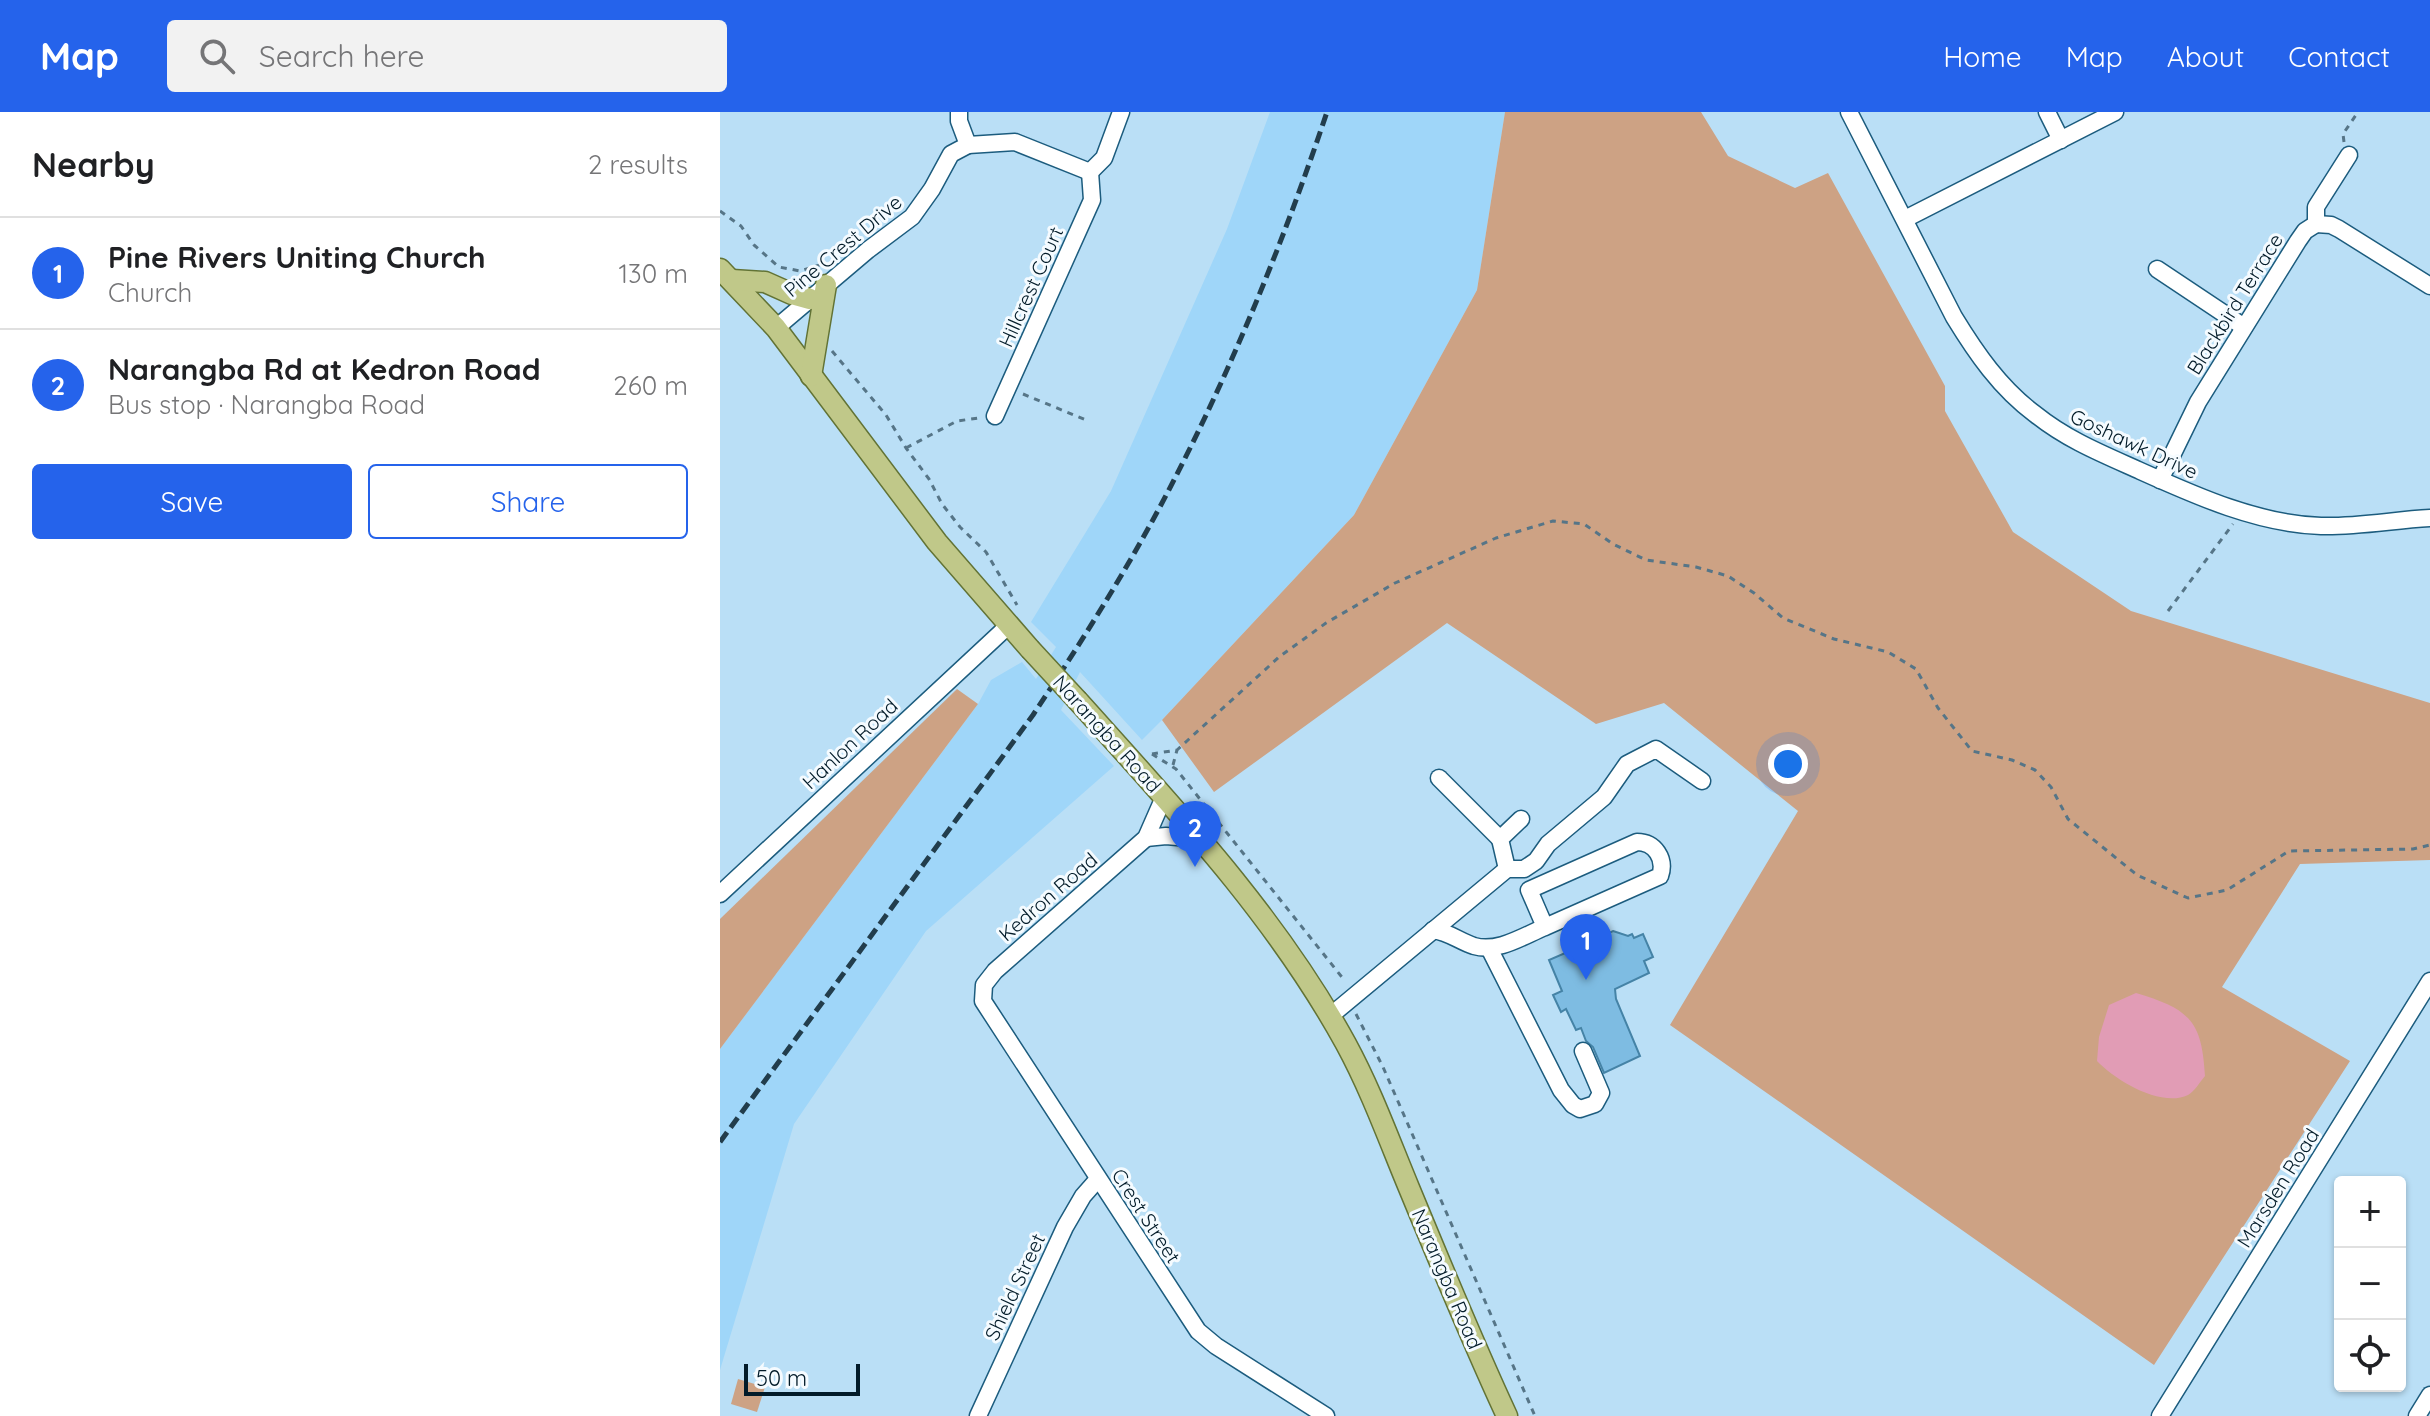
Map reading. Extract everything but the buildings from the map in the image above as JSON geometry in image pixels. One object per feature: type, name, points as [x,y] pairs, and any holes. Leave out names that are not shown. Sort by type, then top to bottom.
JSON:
[{"type":"main road","points":[[726,274],[765,282],[792,294],[825,286],[811,376]]},
{"type":"main road","name":"Narangba Road","points":[[726,274],[776,328],[929,533],[1014,617],[1030,649],[1164,797],[1284,943],[1372,1097],[1456,1302],[1507,1416]]},
{"type":"street","points":[[959,112],[968,145],[1015,142],[1090,172],[1104,158],[1121,112]]},
{"type":"street","name":"Goshawk Drive","points":[[1849,112],[1960,326],[1992,374],[2059,432],[2160,480],[2276,521],[2319,526],[2430,518]]},
{"type":"street","points":[[2047,112],[2061,140]]},
{"type":"street","points":[[1905,219],[2115,112]]},
{"type":"street","name":"Pine Crest Drive","points":[[776,328],[912,217],[951,154],[968,145]]},
{"type":"street","name":"Blackbird Terrace","points":[[2160,480],[2198,402],[2298,241],[2305,231],[2316,224],[2316,207],[2346,150]]},
{"type":"street","name":"Hillcrest Court","points":[[995,416],[1092,200],[1090,172]]},
{"type":"street","points":[[2316,224],[2339,229],[2430,286]]},
{"type":"street","points":[[2157,269],[2244,327]]},
{"type":"street","name":"Hanlon Road","points":[[720,894],[1014,617]]},
{"type":"street","points":[[1329,1017],[1507,869],[1524,869],[1536,861],[1548,844],[1604,797],[1627,764],[1656,749],[1702,781]]},
{"type":"street","points":[[1439,778],[1500,839],[1507,869]]},
{"type":"street","name":"Kedron Road","points":[[982,990],[995,971],[1146,838],[1164,797]]},
{"type":"street","points":[[1500,839],[1521,819]]},
{"type":"street","points":[[1146,838],[1200,839]]},
{"type":"street","points":[[1433,930],[1449,932],[1461,941],[1490,950],[1545,927],[1660,876],[1663,869],[1655,849],[1648,843],[1637,842],[1529,890],[1545,927]]},
{"type":"street","points":[[1490,950],[1555,1079],[1568,1100],[1580,1109],[1595,1104],[1601,1093],[1583,1051]]},
{"type":"street","name":"Marsden Road","points":[[2160,1416],[2430,981]]},
{"type":"street","name":"Crest Street","points":[[982,990],[987,1009],[1191,1322],[1206,1339],[1326,1416]]},
{"type":"street","name":"Shield Street","points":[[978,1416],[1065,1227],[1083,1196],[1098,1179]]},
{"type":"street","points":[[2417,1416],[2430,1395]]},
{"type":"path","points":[[2346,150],[2343,134],[2358,112]]},
{"type":"path","points":[[720,211],[741,226],[754,245],[776,266],[800,271],[830,261],[825,286]]},
{"type":"path","points":[[830,348],[886,415],[960,527],[986,552],[1014,617]]},
{"type":"path","points":[[1008,387],[1086,420]]},
{"type":"path","points":[[906,448],[957,421],[995,416]]},
{"type":"path","points":[[2168,611],[2241,511]]},
{"type":"path","points":[[1173,765],[1177,750],[1279,657],[1326,623],[1409,577],[1496,538],[1553,521],[1584,524],[1613,544],[1646,560],[1696,567],[1728,576],[1783,618],[1834,639],[1888,652],[1916,669],[1938,708],[1972,751],[2012,760],[2035,770],[2051,787],[2068,819],[2137,875],[2188,898],[2227,890],[2289,851],[2413,849],[2430,845]]},
{"type":"path","points":[[1177,750],[1152,754],[1173,765],[1347,983]]},
{"type":"path","points":[[1329,979],[1338,973]]},
{"type":"path","points":[[1357,1009],[1357,1018],[1383,1067],[1535,1416]]},
{"type":"shaded area","points":[[1270,112],[1505,112],[1477,290],[1354,515],[1142,740],[1080,672],[1061,710],[1114,766],[926,931],[794,1124],[720,1370],[720,1049],[978,704],[991,680],[1022,662],[1036,679],[1056,647],[1031,622],[1111,491],[1227,229]]},
{"type":"shaded area","points":[[1505,112],[1701,112],[1728,156],[1795,188],[1828,173],[1945,386],[1945,411],[2013,532],[2131,611],[2430,703],[2430,860],[2300,864],[2222,987],[2350,1061],[2154,1365],[1670,1025],[1798,811],[1664,703],[1596,724],[1447,623],[1214,792],[1162,720],[1354,515],[1477,290]]},
{"type":"shaded area","points":[[957,689],[978,704],[720,1049],[720,919]]},
{"type":"shaded area","points":[[2136,993],[2169,1005],[2196,1029],[2205,1076],[2188,1095],[2165,1098],[2152,1095],[2127,1084],[2097,1061],[2099,1037],[2109,1005]]},
{"type":"shaded area","points":[[738,1379],[765,1387],[757,1412],[731,1404]]},
{"type":"railway","points":[[720,1142],[1033,715],[1126,568],[1176,476],[1239,342],[1277,251],[1327,112]]},
{"type":"place","name":"Narangba Rd at Kedron Road","points":[[1195,867]]},
{"type":"place","name":"Pine Rivers Uniting Church","points":[[1586,980]]}]
